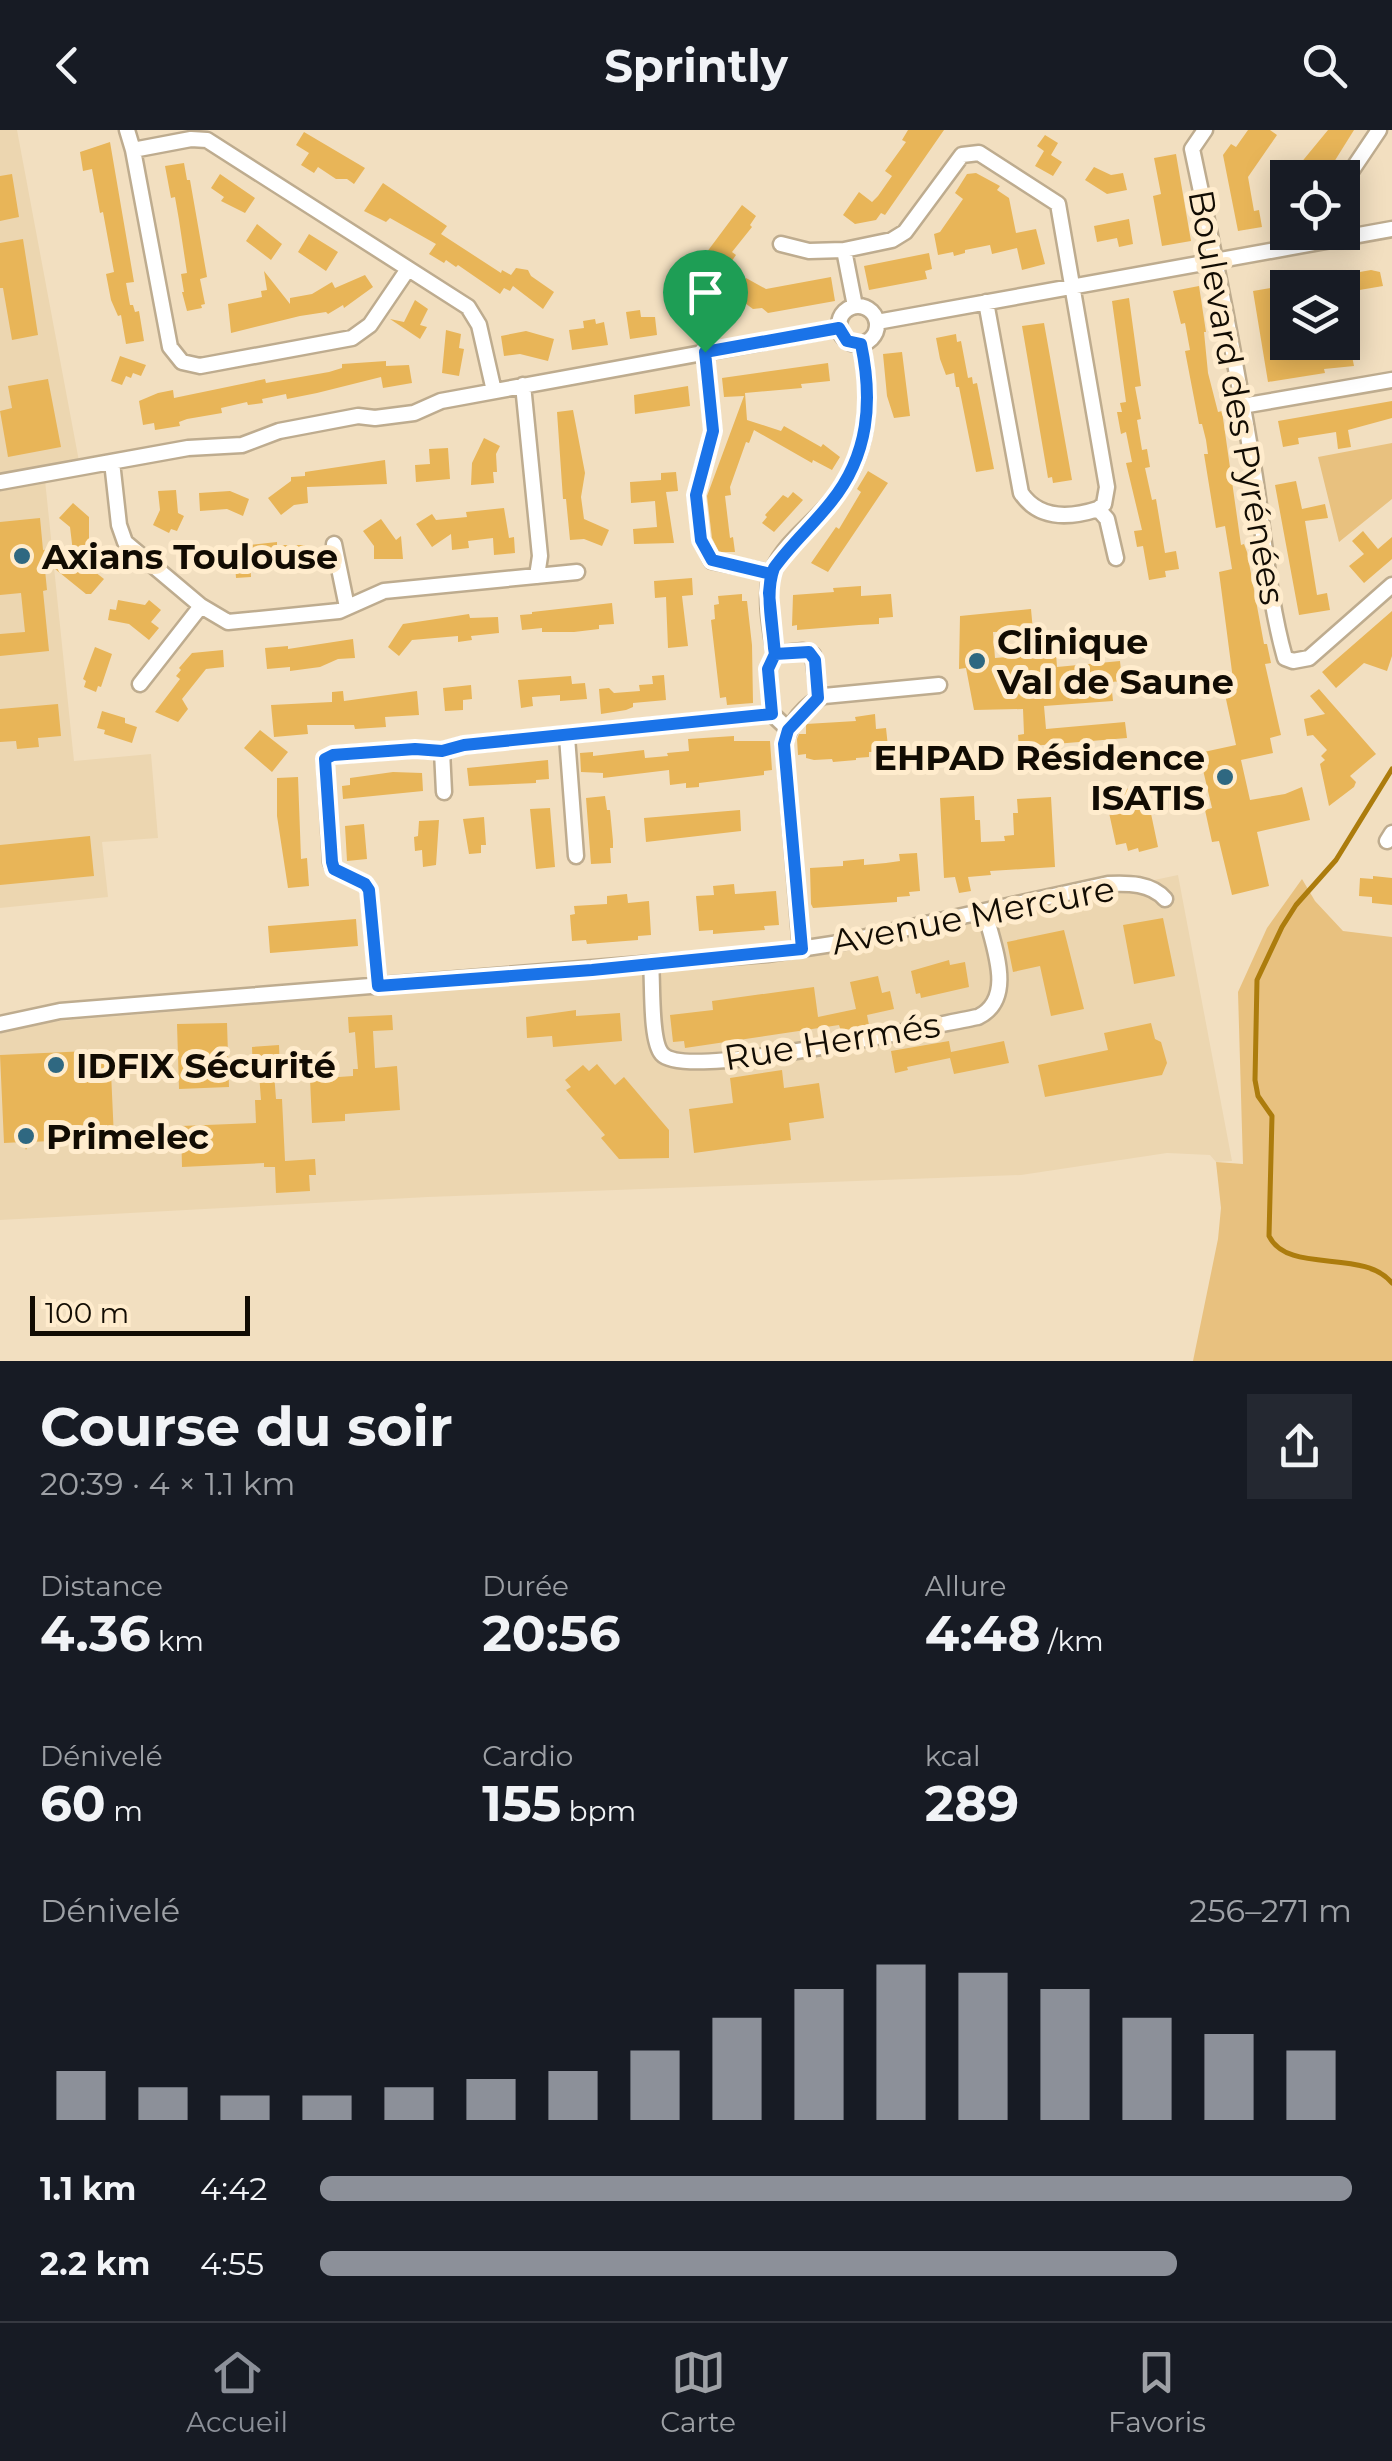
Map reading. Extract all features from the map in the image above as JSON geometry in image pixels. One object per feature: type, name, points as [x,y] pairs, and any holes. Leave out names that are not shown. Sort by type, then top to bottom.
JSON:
[{"type":"street","points":[[127,130],[170,347],[182,362],[200,366],[352,338],[370,325],[408,269]]},
{"type":"street","name":"Boulevard des Pyrénées","points":[[1205,130],[1192,149],[1216,260],[1285,658],[1308,658],[1392,585]]},
{"type":"street","points":[[1359,160],[1380,130]]},
{"type":"street","points":[[133,150],[191,139],[207,140],[474,312],[494,391]]},
{"type":"street","points":[[781,244],[809,251],[844,250],[892,240],[905,232],[960,157],[976,152],[1058,204],[1108,487],[1104,504],[1098,509],[1085,514],[1050,515],[1035,509],[1021,493],[986,302]]},
{"type":"street","points":[[1360,233],[1392,229]]},
{"type":"street","points":[[878,322],[1270,248]]},
{"type":"street","points":[[844,250],[855,306]]},
{"type":"street","points":[[855,306],[870,309],[878,322],[874,336],[861,344],[847,341],[839,328],[842,314],[855,306]]},
{"type":"street","points":[[0,482],[188,448],[242,444],[280,431],[358,416],[414,413],[441,401],[839,328]]},
{"type":"street","points":[[788,730],[772,714],[768,669],[775,654],[771,574],[797,537],[831,502],[860,449],[866,431],[868,396],[861,344]]},
{"type":"street","points":[[705,352],[713,431],[697,483],[701,540],[712,560],[771,574]]},
{"type":"street","points":[[1242,406],[1392,380]]},
{"type":"street","points":[[523,385],[540,556],[537,576]]},
{"type":"street","points":[[112,462],[119,526],[125,542],[202,606],[228,622],[330,612],[384,591],[577,572]]},
{"type":"street","points":[[1098,509],[1107,519],[1116,558]]},
{"type":"street","points":[[334,544],[347,607]]},
{"type":"street","points":[[140,684],[202,606]]},
{"type":"street","points":[[775,654],[803,651],[813,655],[818,698]]},
{"type":"street","points":[[802,949],[784,744],[788,730],[818,698],[939,685]]},
{"type":"street","points":[[378,986],[369,890],[365,884],[334,869],[332,862],[325,759],[333,755],[415,749],[442,751],[464,745],[772,714]]},
{"type":"street","points":[[566,736],[576,856]]},
{"type":"street","points":[[442,751],[444,792]]},
{"type":"street","name":"Avenue Mercure","points":[[0,1024],[60,1011],[802,949],[1125,883],[1149,888],[1165,899]]},
{"type":"street","name":"Rue Hermés","points":[[651,964],[656,1038],[662,1054],[670,1060],[692,1063],[819,1048],[988,1012],[996,1004],[1000,984],[985,911]]},
{"type":"shaded area","points":[[0,130],[17,130],[81,472],[45,480],[74,761],[151,754],[158,838],[102,842],[108,897],[0,908]]},
{"type":"shaded area","points":[[1392,443],[1392,499],[1339,542],[1318,457]]},
{"type":"shaded area","points":[[1178,875],[1232,1161],[1216,1162],[1210,1155],[1167,1153],[1021,1175],[428,1197],[0,1220],[0,1026],[719,966],[810,953]]},
{"type":"shaded area","points":[[1302,879],[1315,901],[1343,931],[1392,937],[1392,1361],[1193,1361],[1218,1239],[1221,1208],[1216,1162],[1243,1164],[1238,992],[1267,928]]},
{"type":"building","points":[[908,130],[944,130],[885,215],[881,213],[876,220],[855,224],[843,215],[859,192],[872,202],[878,196],[892,176],[885,171],[906,142],[902,140]]},
{"type":"building","points":[[1248,130],[1270,130],[1277,135],[1248,177],[1254,211],[1259,210],[1262,227],[1238,231],[1223,155],[1231,144],[1236,147]]},
{"type":"building","points":[[1328,130],[1354,130],[1335,160],[1303,160]]},
{"type":"building","points":[[304,132],[365,168],[354,184],[336,179],[318,167],[314,173],[301,165],[309,153],[296,145]]},
{"type":"building","points":[[1045,135],[1058,143],[1051,155],[1062,162],[1053,176],[1035,166],[1044,151],[1037,146]]},
{"type":"building","points":[[110,142],[134,282],[126,283],[130,305],[135,312],[139,311],[144,341],[126,344],[121,315],[118,316],[111,300],[106,274],[114,272],[103,212],[100,213],[92,169],[83,171],[80,152]]},
{"type":"building","points":[[1176,154],[1191,241],[1162,246],[1153,196],[1161,194],[1154,158]]},
{"type":"building","points":[[184,163],[207,277],[200,279],[205,304],[187,311],[181,274],[187,273],[179,220],[165,166]]},
{"type":"building","points":[[1094,167],[1111,175],[1123,173],[1127,190],[1107,194],[1085,180]]},
{"type":"building","points":[[976,173],[1000,186],[997,190],[1009,198],[1016,233],[1036,229],[1045,264],[1022,270],[1017,248],[992,254],[990,245],[954,256],[953,252],[938,255],[934,234],[940,232],[963,199],[955,193],[967,174]]},
{"type":"building","points":[[12,174],[19,217],[0,221],[0,176]]},
{"type":"building","points":[[220,174],[255,198],[245,213],[221,201],[224,197],[211,188]]},
{"type":"building","points":[[383,183],[447,226],[441,234],[501,273],[502,270],[511,275],[516,268],[528,270],[554,292],[543,309],[513,286],[510,291],[504,288],[500,294],[458,265],[446,260],[444,263],[429,254],[436,244],[390,218],[386,222],[364,211]]},
{"type":"building","points":[[742,205],[756,216],[752,227],[732,252],[736,255],[727,268],[719,262],[707,278],[695,268]]},
{"type":"building","points":[[1129,219],[1133,244],[1119,247],[1117,238],[1097,242],[1094,226]]},
{"type":"building","points":[[257,224],[282,244],[271,260],[246,241]]},
{"type":"building","points":[[309,234],[338,252],[326,271],[298,252]]},
{"type":"building","points":[[23,239],[38,335],[12,340],[0,288],[0,243]]},
{"type":"building","points":[[929,253],[932,269],[925,271],[927,279],[869,290],[864,266]]},
{"type":"building","points":[[264,271],[290,304],[290,298],[312,294],[332,282],[335,288],[365,275],[373,287],[344,308],[343,305],[328,314],[300,316],[231,333],[228,304],[262,297],[261,291],[267,290]]},
{"type":"building","points":[[1360,272],[1380,272],[1383,286],[1360,290]]},
{"type":"building","points":[[831,277],[835,301],[768,313],[762,308],[753,309],[734,295],[746,278],[766,289]]},
{"type":"building","points":[[1199,286],[1208,373],[1218,412],[1222,411],[1241,545],[1247,552],[1271,663],[1265,664],[1281,735],[1270,738],[1273,753],[1241,760],[1250,800],[1302,787],[1310,820],[1257,832],[1269,886],[1232,895],[1219,841],[1212,842],[1205,810],[1212,808],[1199,753],[1236,745],[1224,690],[1234,687],[1219,572],[1232,569],[1225,526],[1216,528],[1204,454],[1208,454],[1206,440],[1199,424],[1185,351],[1190,350],[1173,291]]},
{"type":"building","points":[[1270,288],[1270,360],[1353,360],[1354,366],[1268,382],[1253,291]]},
{"type":"building","points":[[695,295],[721,312],[713,326],[698,315],[693,323],[676,311],[686,296],[692,300]]},
{"type":"building","points":[[1129,298],[1141,386],[1135,387],[1141,419],[1137,420],[1142,450],[1147,449],[1150,467],[1145,468],[1152,500],[1156,499],[1165,553],[1176,551],[1179,569],[1165,571],[1166,577],[1149,580],[1143,546],[1137,547],[1134,531],[1142,530],[1126,463],[1132,462],[1117,412],[1122,412],[1120,403],[1126,402],[1112,301]]},
{"type":"building","points":[[415,300],[428,309],[420,325],[427,327],[420,339],[390,319],[404,322]]},
{"type":"building","points":[[640,310],[641,317],[655,317],[657,335],[630,339],[626,312]]},
{"type":"building","points":[[595,319],[596,324],[604,322],[608,345],[572,350],[569,330],[584,328],[583,321]]},
{"type":"building","points":[[1044,323],[1072,480],[1053,483],[1052,477],[1048,478],[1022,326]]},
{"type":"building","points":[[446,330],[461,334],[459,348],[464,349],[459,376],[442,373]]},
{"type":"building","points":[[526,331],[554,339],[548,361],[520,354],[504,356],[501,336]]},
{"type":"building","points":[[956,334],[968,378],[977,383],[994,469],[976,472],[959,387],[954,373],[946,375],[940,359],[936,338]]},
{"type":"building","points":[[902,352],[910,416],[894,418],[887,396],[883,354]]},
{"type":"building","points":[[120,356],[146,365],[141,376],[126,376],[122,385],[111,381]]},
{"type":"building","points":[[386,361],[386,366],[409,365],[412,383],[383,388],[381,377],[287,399],[286,394],[262,399],[263,403],[221,408],[222,413],[187,419],[179,422],[180,426],[155,430],[154,423],[143,425],[139,401],[158,393],[173,390],[174,398],[265,379],[266,383],[329,372],[342,368],[342,364]]},
{"type":"building","points":[[828,363],[830,381],[801,384],[802,388],[745,393],[747,420],[781,431],[784,426],[821,447],[823,444],[840,457],[832,470],[754,430],[730,487],[731,495],[725,496],[735,552],[719,552],[712,538],[707,496],[744,396],[724,397],[722,378]]},
{"type":"building","points":[[48,379],[61,447],[8,457],[0,411],[12,408],[8,386]]},
{"type":"building","points":[[688,386],[690,406],[635,414],[634,395]]},
{"type":"building","points":[[1392,401],[1392,418],[1348,430],[1351,447],[1338,449],[1336,432],[1298,438],[1299,444],[1283,447],[1278,421]]},
{"type":"building","points":[[573,410],[585,473],[581,497],[584,519],[609,530],[602,546],[584,539],[570,540],[557,412]]},
{"type":"building","points":[[484,438],[500,446],[494,483],[471,485],[472,463]]},
{"type":"building","points":[[448,448],[450,479],[416,482],[415,465],[430,464],[429,449]]},
{"type":"building","points":[[385,460],[387,484],[307,487],[308,503],[294,505],[281,515],[268,498],[291,477],[305,476],[305,472]]},
{"type":"building","points":[[868,471],[888,483],[828,572],[811,563],[836,527],[839,529],[861,492],[857,489]]},
{"type":"building","points":[[676,472],[678,491],[666,492],[674,543],[634,544],[633,529],[657,527],[655,501],[631,503],[630,482],[661,480],[661,473]]},
{"type":"building","points":[[1296,481],[1302,509],[1325,504],[1328,518],[1305,521],[1317,595],[1327,593],[1330,610],[1299,615],[1275,485]]},
{"type":"building","points":[[176,490],[178,513],[184,516],[177,531],[171,529],[169,533],[153,525],[160,510],[158,491]]},
{"type":"building","points":[[230,491],[249,499],[243,516],[227,509],[200,511],[199,493]]},
{"type":"building","points":[[793,492],[803,500],[774,532],[762,523],[765,515],[783,495],[788,498]]},
{"type":"building","points":[[73,503],[89,517],[89,551],[73,552],[70,527],[59,518]]},
{"type":"building","points":[[504,508],[515,553],[494,555],[493,538],[468,541],[469,548],[452,550],[451,534],[432,547],[416,524],[432,514],[436,520]]},
{"type":"building","name":"Axians Toulouse","points":[[40,518],[43,550],[65,548],[104,579],[91,594],[86,594],[44,560],[49,651],[0,656],[0,634],[25,632],[21,593],[0,595],[0,522]]},
{"type":"building","points":[[381,519],[396,540],[401,536],[403,559],[374,559],[374,546],[363,531]]},
{"type":"building","points":[[1363,531],[1378,549],[1392,537],[1392,559],[1364,583],[1349,566],[1364,554],[1352,541]]},
{"type":"building","points":[[277,542],[305,545],[306,563],[287,565],[278,563],[277,558],[250,560],[251,577],[236,578],[235,563],[216,564],[215,549]]},
{"type":"building","points":[[692,578],[693,595],[682,596],[688,646],[668,648],[666,597],[655,598],[654,581]]},
{"type":"building","points":[[861,586],[861,596],[891,594],[893,617],[879,618],[879,624],[797,630],[797,625],[792,626],[793,595]]},
{"type":"building","points":[[742,594],[742,601],[747,601],[752,645],[753,703],[727,705],[726,697],[720,698],[711,620],[715,619],[718,596]]},
{"type":"building","points":[[118,600],[145,605],[149,600],[161,610],[151,622],[159,628],[149,640],[129,624],[108,620],[110,609],[116,610]]},
{"type":"building","points":[[612,603],[614,624],[599,625],[599,629],[522,630],[520,615]]},
{"type":"building","name":"Clinique Val de Saune","points":[[1031,609],[1033,631],[993,632],[995,658],[1056,653],[1057,667],[1120,661],[1122,681],[1111,682],[1113,701],[1044,706],[1046,729],[1125,722],[1127,738],[1019,747],[1018,735],[1024,734],[1023,709],[974,710],[966,668],[959,669],[960,616]]},
{"type":"building","points":[[1392,611],[1392,656],[1387,671],[1364,663],[1336,688],[1322,672]]},
{"type":"building","points":[[469,614],[470,618],[498,617],[499,633],[471,636],[472,640],[458,642],[458,636],[412,640],[399,656],[388,647],[403,624]]},
{"type":"building","points":[[353,639],[355,658],[290,671],[290,667],[267,669],[265,648],[288,649]]},
{"type":"building","points":[[95,647],[112,654],[96,692],[84,687],[83,679]]},
{"type":"building","points":[[223,650],[224,667],[206,669],[182,699],[188,709],[178,722],[155,712],[180,679],[176,676],[179,668],[192,653]]},
{"type":"building","points":[[664,675],[666,700],[633,703],[626,710],[601,714],[599,689],[609,688],[614,693],[640,691],[639,685],[653,684],[652,676]]},
{"type":"building","points":[[571,676],[572,684],[585,683],[587,699],[560,701],[560,695],[532,697],[533,706],[521,708],[518,680]]},
{"type":"building","points":[[471,685],[472,699],[463,700],[463,710],[445,711],[443,688]]},
{"type":"building","points":[[1319,689],[1376,754],[1350,776],[1356,782],[1354,787],[1329,806],[1320,764],[1327,750],[1313,735],[1307,736],[1304,719],[1325,714],[1310,696]]},
{"type":"building","points":[[343,691],[344,701],[417,691],[419,715],[385,717],[386,727],[307,725],[308,734],[274,737],[271,705],[332,702],[332,692]]},
{"type":"building","points":[[58,704],[61,736],[38,738],[39,747],[17,749],[16,741],[0,742],[0,709]]},
{"type":"building","points":[[102,711],[125,718],[125,723],[137,727],[132,743],[97,728]]},
{"type":"building","points":[[875,714],[876,729],[886,728],[888,747],[879,747],[879,752],[833,762],[798,755],[797,739],[799,734],[806,734],[806,724],[856,721],[855,717]]},
{"type":"building","points":[[260,730],[288,752],[272,772],[244,748]]},
{"type":"building","points":[[734,736],[734,741],[770,741],[772,770],[764,771],[764,775],[686,788],[686,783],[670,785],[669,770],[603,778],[603,773],[581,772],[580,753],[593,752],[593,756],[644,750],[645,758],[668,756],[667,753],[689,751],[688,739]]},
{"type":"building","points":[[548,760],[549,779],[469,786],[467,768]]},
{"type":"building","points":[[393,772],[422,773],[423,791],[343,799],[342,786],[350,785],[350,778]]},
{"type":"building","points":[[298,777],[301,859],[307,858],[309,886],[288,888],[277,816],[277,778]]},
{"type":"building","points":[[1118,782],[1126,789],[1145,785],[1158,847],[1139,852],[1138,848],[1128,851],[1126,843],[1116,845],[1103,785]]},
{"type":"building","points":[[605,796],[613,841],[611,863],[591,864],[586,798]]},
{"type":"building","points":[[974,796],[981,842],[1005,841],[1004,836],[1014,835],[1017,799],[1051,797],[1055,867],[990,871],[991,875],[968,877],[971,891],[959,893],[955,877],[944,878],[940,798]]},
{"type":"building","points":[[550,808],[555,867],[536,869],[530,809]]},
{"type":"building","points":[[740,810],[741,831],[646,842],[644,818]]},
{"type":"building","points":[[484,817],[486,845],[481,845],[481,853],[469,854],[463,819]]},
{"type":"building","points":[[439,820],[436,865],[423,867],[422,850],[415,851],[419,821]]},
{"type":"building","points":[[364,824],[367,859],[347,861],[345,826]]},
{"type":"building","points":[[90,836],[94,876],[0,885],[0,845]]},
{"type":"building","points":[[917,853],[920,891],[897,897],[897,902],[813,908],[810,868],[843,866],[843,861],[864,859],[864,865],[886,863],[900,861],[899,854]]},
{"type":"building","points":[[1360,878],[1392,878],[1392,905],[1372,903],[1372,897],[1359,896]]},
{"type":"building","points":[[734,884],[735,894],[776,891],[779,925],[764,926],[765,930],[713,934],[713,930],[699,931],[696,896],[714,895],[713,886]]},
{"type":"building","points":[[627,894],[628,903],[649,901],[651,935],[638,936],[638,940],[587,944],[586,940],[572,941],[570,915],[575,914],[574,906],[607,904],[607,896]]},
{"type":"building","points":[[1163,918],[1175,976],[1134,984],[1123,925]]},
{"type":"building","points":[[356,919],[358,946],[270,953],[268,926]]},
{"type":"building","points":[[1064,930],[1084,1009],[1051,1016],[1040,966],[1013,972],[1007,942]]},
{"type":"building","points":[[949,960],[950,965],[965,962],[969,987],[921,998],[920,993],[916,994],[911,971]]},
{"type":"building","points":[[878,976],[882,993],[890,991],[894,1009],[867,1015],[869,1025],[841,1031],[839,1025],[685,1048],[684,1041],[673,1042],[670,1015],[713,1010],[712,1001],[814,987],[818,1017],[856,1009],[850,982]]},
{"type":"building","points":[[576,1010],[576,1016],[620,1013],[622,1041],[553,1047],[552,1036],[527,1038],[526,1017]]},
{"type":"building","points":[[392,1015],[393,1030],[373,1031],[375,1068],[397,1066],[400,1110],[345,1114],[345,1121],[312,1123],[310,1079],[353,1076],[353,1069],[358,1069],[355,1032],[349,1033],[348,1017]]},
{"type":"building","points":[[227,1023],[229,1087],[179,1089],[177,1024]]},
{"type":"building","points":[[1151,1023],[1167,1063],[1162,1075],[1045,1097],[1038,1065],[1108,1050],[1104,1033]]},
{"type":"building","points":[[949,1041],[951,1052],[1004,1041],[1009,1063],[954,1074],[950,1058],[895,1073],[891,1051]]},
{"type":"building","points":[[279,1045],[280,1073],[274,1073],[276,1099],[282,1099],[285,1161],[315,1159],[316,1175],[309,1175],[310,1191],[276,1193],[275,1167],[264,1167],[264,1163],[182,1167],[181,1126],[256,1123],[255,1100],[261,1100],[259,1074],[253,1075],[252,1047]]},
{"type":"building","points":[[110,1050],[114,1138],[30,1142],[26,1150],[23,1142],[4,1143],[0,1055]]},
{"type":"building","points":[[597,1064],[615,1085],[624,1077],[669,1130],[669,1158],[619,1159],[601,1138],[605,1135],[566,1090],[571,1087],[565,1080],[583,1065],[589,1071]]},
{"type":"building","points":[[782,1070],[784,1088],[819,1083],[824,1118],[789,1123],[791,1140],[694,1153],[689,1109],[733,1103],[730,1078]]},
{"type":"waterway","points":[[1392,769],[1336,860],[1296,905],[1257,980],[1255,1080],[1258,1096],[1272,1116],[1269,1236],[1292,1255],[1364,1266],[1392,1283]]},
{"type":"place","name":"Axians Toulouse","points":[[22,556]]},
{"type":"place","name":"Clinique Val de Saune","points":[[977,661]]},
{"type":"place","name":"EHPAD Résidence ISATIS","points":[[1225,777]]},
{"type":"place","name":"IDFIX Sécurité","points":[[56,1065]]},
{"type":"place","name":"Primelec","points":[[26,1136]]},
{"type":"route","points":[[705,352],[713,431],[697,483],[701,540],[712,560],[771,574],[770,581],[769,593],[775,654],[768,669],[772,714],[464,745],[442,751],[415,749],[333,755],[325,759],[332,862],[334,869],[359,880],[369,890],[378,986],[802,949],[784,744],[788,730],[818,698],[815,660],[803,651],[775,654],[770,581],[774,568],[797,537],[844,484],[866,431],[868,378],[861,344],[847,341],[839,328],[705,352]]}]
